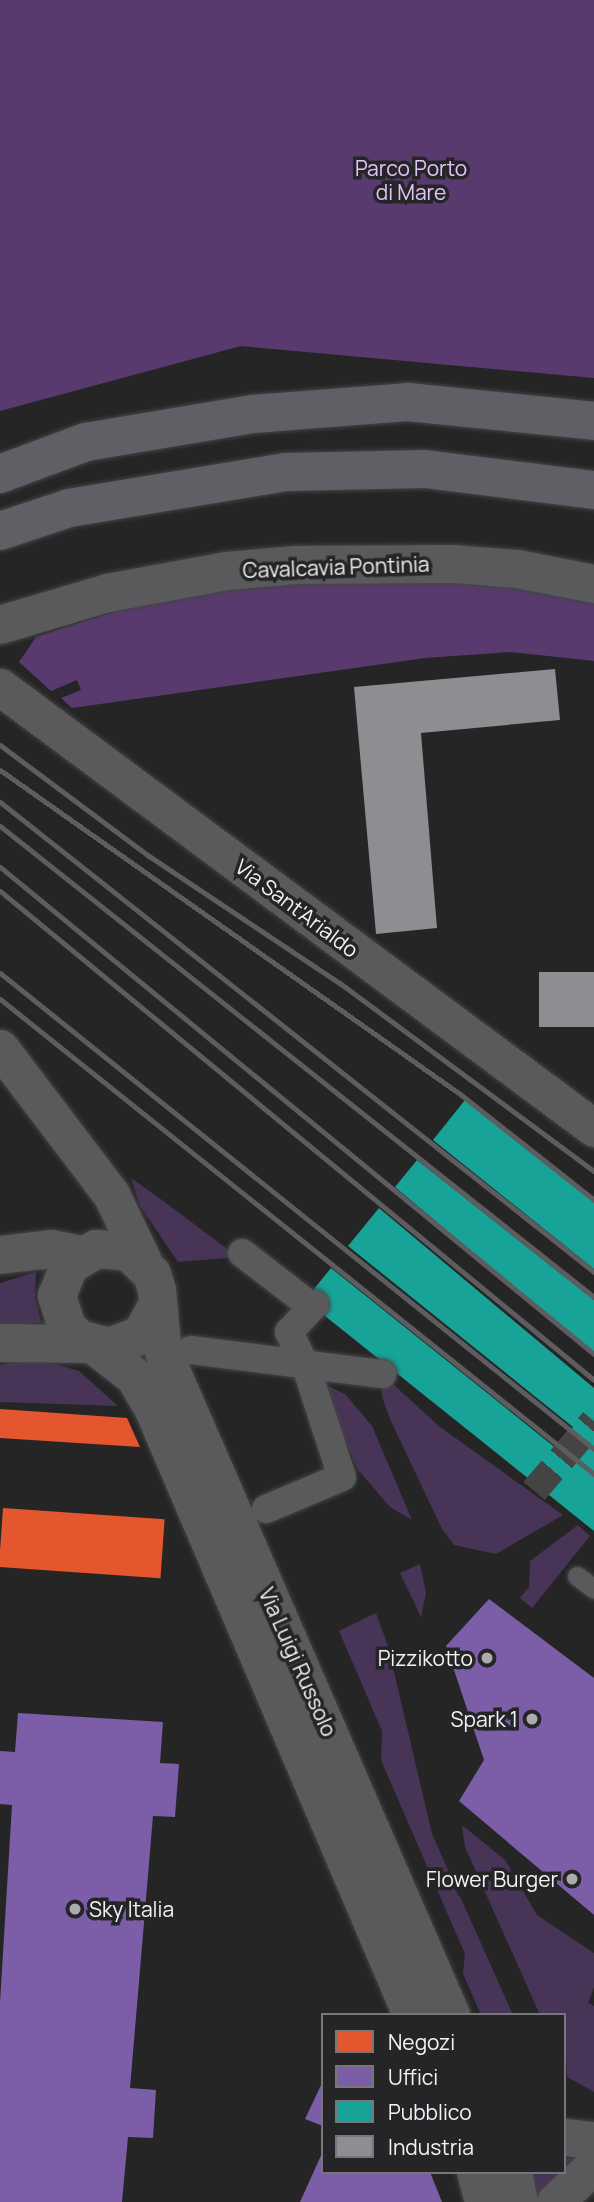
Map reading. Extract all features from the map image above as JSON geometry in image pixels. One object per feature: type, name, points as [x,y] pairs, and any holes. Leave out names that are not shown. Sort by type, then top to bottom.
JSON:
[{"type":"highway","points":[[0,474],[86,442],[253,414],[408,402],[594,421]]},
{"type":"highway","points":[[0,531],[69,508],[286,472],[425,469],[594,490]]},
{"type":"street","name":"Cavalcavia Pontinia","points":[[0,625],[108,593],[227,571],[296,565],[453,564],[517,569],[594,584]]},
{"type":"street","name":"Via Sant'Arialdo","points":[[0,687],[594,1128]]},
{"type":"street","points":[[0,1048],[111,1194],[152,1274],[157,1306],[151,1322],[134,1339],[110,1347],[0,1343]]},
{"type":"street","points":[[0,1255],[51,1249],[81,1255],[113,1248],[143,1261]]},
{"type":"street","points":[[242,1253],[314,1306],[289,1332],[306,1367],[342,1477],[266,1509]]},
{"type":"street","points":[[81,1255],[69,1266],[57,1296],[67,1327],[92,1345]]},
{"type":"street","name":"Via Luigi Russolo","points":[[157,1306],[169,1366],[450,2013]]},
{"type":"street","name":"Via Luigi Russolo","points":[[92,1345],[135,1377],[154,1410],[411,2013]]},
{"type":"street","points":[[191,1350],[306,1367],[382,1374]]},
{"type":"street","points":[[566,2137],[594,2140]]},
{"type":"street","points":[[555,2202],[594,2165]]},
{"type":"street","points":[[477,2174],[484,2202]]},
{"type":"street","points":[[513,2174],[519,2202]]},
{"type":"lane","points":[[577,1576],[594,1589]]},
{"type":"shaded area","points":[[131,1178],[238,1257],[178,1262],[140,1206]]},
{"type":"shaded area","points":[[36,1272],[35,1297],[41,1322],[0,1328],[0,1283]]},
{"type":"shaded area","points":[[18,1362],[52,1363],[79,1371],[118,1406],[0,1402],[0,1365]]},
{"type":"shaded area","points":[[382,1374],[440,1427],[563,1515],[496,1554],[454,1545],[442,1529],[390,1419],[382,1397]]},
{"type":"shaded area","points":[[330,1387],[345,1394],[372,1426],[412,1520],[390,1507],[358,1470],[322,1388]]},
{"type":"shaded area","points":[[578,1525],[590,1536],[532,1608],[520,1598],[529,1587],[530,1561]]},
{"type":"shaded area","points":[[420,1564],[426,1593],[421,1617],[400,1573]]},
{"type":"shaded area","points":[[376,1613],[388,1646],[432,1834],[512,2013],[480,2013],[463,1974],[465,1954],[381,1760],[382,1731],[339,1631]]},
{"type":"shaded area","points":[[462,1825],[505,1860],[537,1915],[594,1953],[594,1987],[588,2003],[594,2006],[594,2092],[567,2077],[566,2013],[539,2013],[465,1847]]},
{"type":"shaded area","points":[[566,2158],[577,2159],[566,2170]]},
{"type":"shaded area","points":[[531,2174],[562,2174],[535,2202]]},
{"type":"green space","name":"Parco Porto di Mare","points":[[0,0],[594,0],[594,378],[241,346],[0,411]]},
{"type":"green space","points":[[306,579],[481,581],[594,603],[594,661],[511,652],[425,658],[72,708],[61,698],[81,690],[77,680],[51,691],[19,662],[36,637],[150,600]]},
{"type":"building: Negozi","points":[[0,1409],[127,1418],[140,1447],[0,1438]]},
{"type":"building: Negozi","points":[[3,1508],[165,1519],[160,1578],[0,1567]]},
{"type":"building: Uffici","name":"Spark 1","points":[[489,1599],[594,1678],[594,1915],[459,1801],[484,1760],[446,1646]]},
{"type":"building: Uffici","name":"Sky Italia","points":[[18,1713],[163,1722],[160,1763],[179,1764],[175,1817],[153,1816],[130,2088],[156,2090],[153,2138],[128,2137],[122,2202],[0,2202],[0,2002],[12,1805],[0,1804],[0,1751],[15,1752]]},
{"type":"building: Uffici","points":[[321,2085],[321,2125],[305,2119]]},
{"type":"building: Uffici","points":[[321,2155],[321,2174],[431,2174],[442,2202],[300,2202]]},
{"type":"building: Pubblico","points":[[465,1100],[594,1202],[594,1269],[433,1140]]},
{"type":"building: Pubblico","points":[[417,1160],[594,1300],[594,1354],[395,1187]]},
{"type":"building: Pubblico","points":[[379,1208],[594,1388],[594,1531],[305,1300],[331,1268],[557,1449],[573,1427],[348,1246]]},
{"type":"building: Industria","points":[[555,669],[560,720],[421,733],[437,928],[376,934],[354,687]]},
{"type":"building: Industria","points":[[539,972],[594,972],[594,1027],[539,1027]]},
{"type":"tunnel","points":[[534,1491],[594,1421]]},
{"type":"railway","points":[[0,745],[149,856],[341,984],[594,1171]]},
{"type":"railway","points":[[0,770],[460,1094],[594,1200]]},
{"type":"railway","points":[[0,802],[594,1272]]},
{"type":"railway","points":[[0,826],[594,1297]]},
{"type":"railway","points":[[0,867],[594,1354]]},
{"type":"railway","points":[[0,891],[594,1380]]},
{"type":"railway","points":[[0,973],[594,1449]]},
{"type":"railway","points":[[0,999],[594,1474]]},
{"type":"place","name":"Pizzikotto","points":[[487,1658]]},
{"type":"place","name":"Spark 1","points":[[532,1719]]},
{"type":"place","name":"Flower Burger","points":[[572,1879]]},
{"type":"place","name":"Sky Italia","points":[[75,1909]]}]
